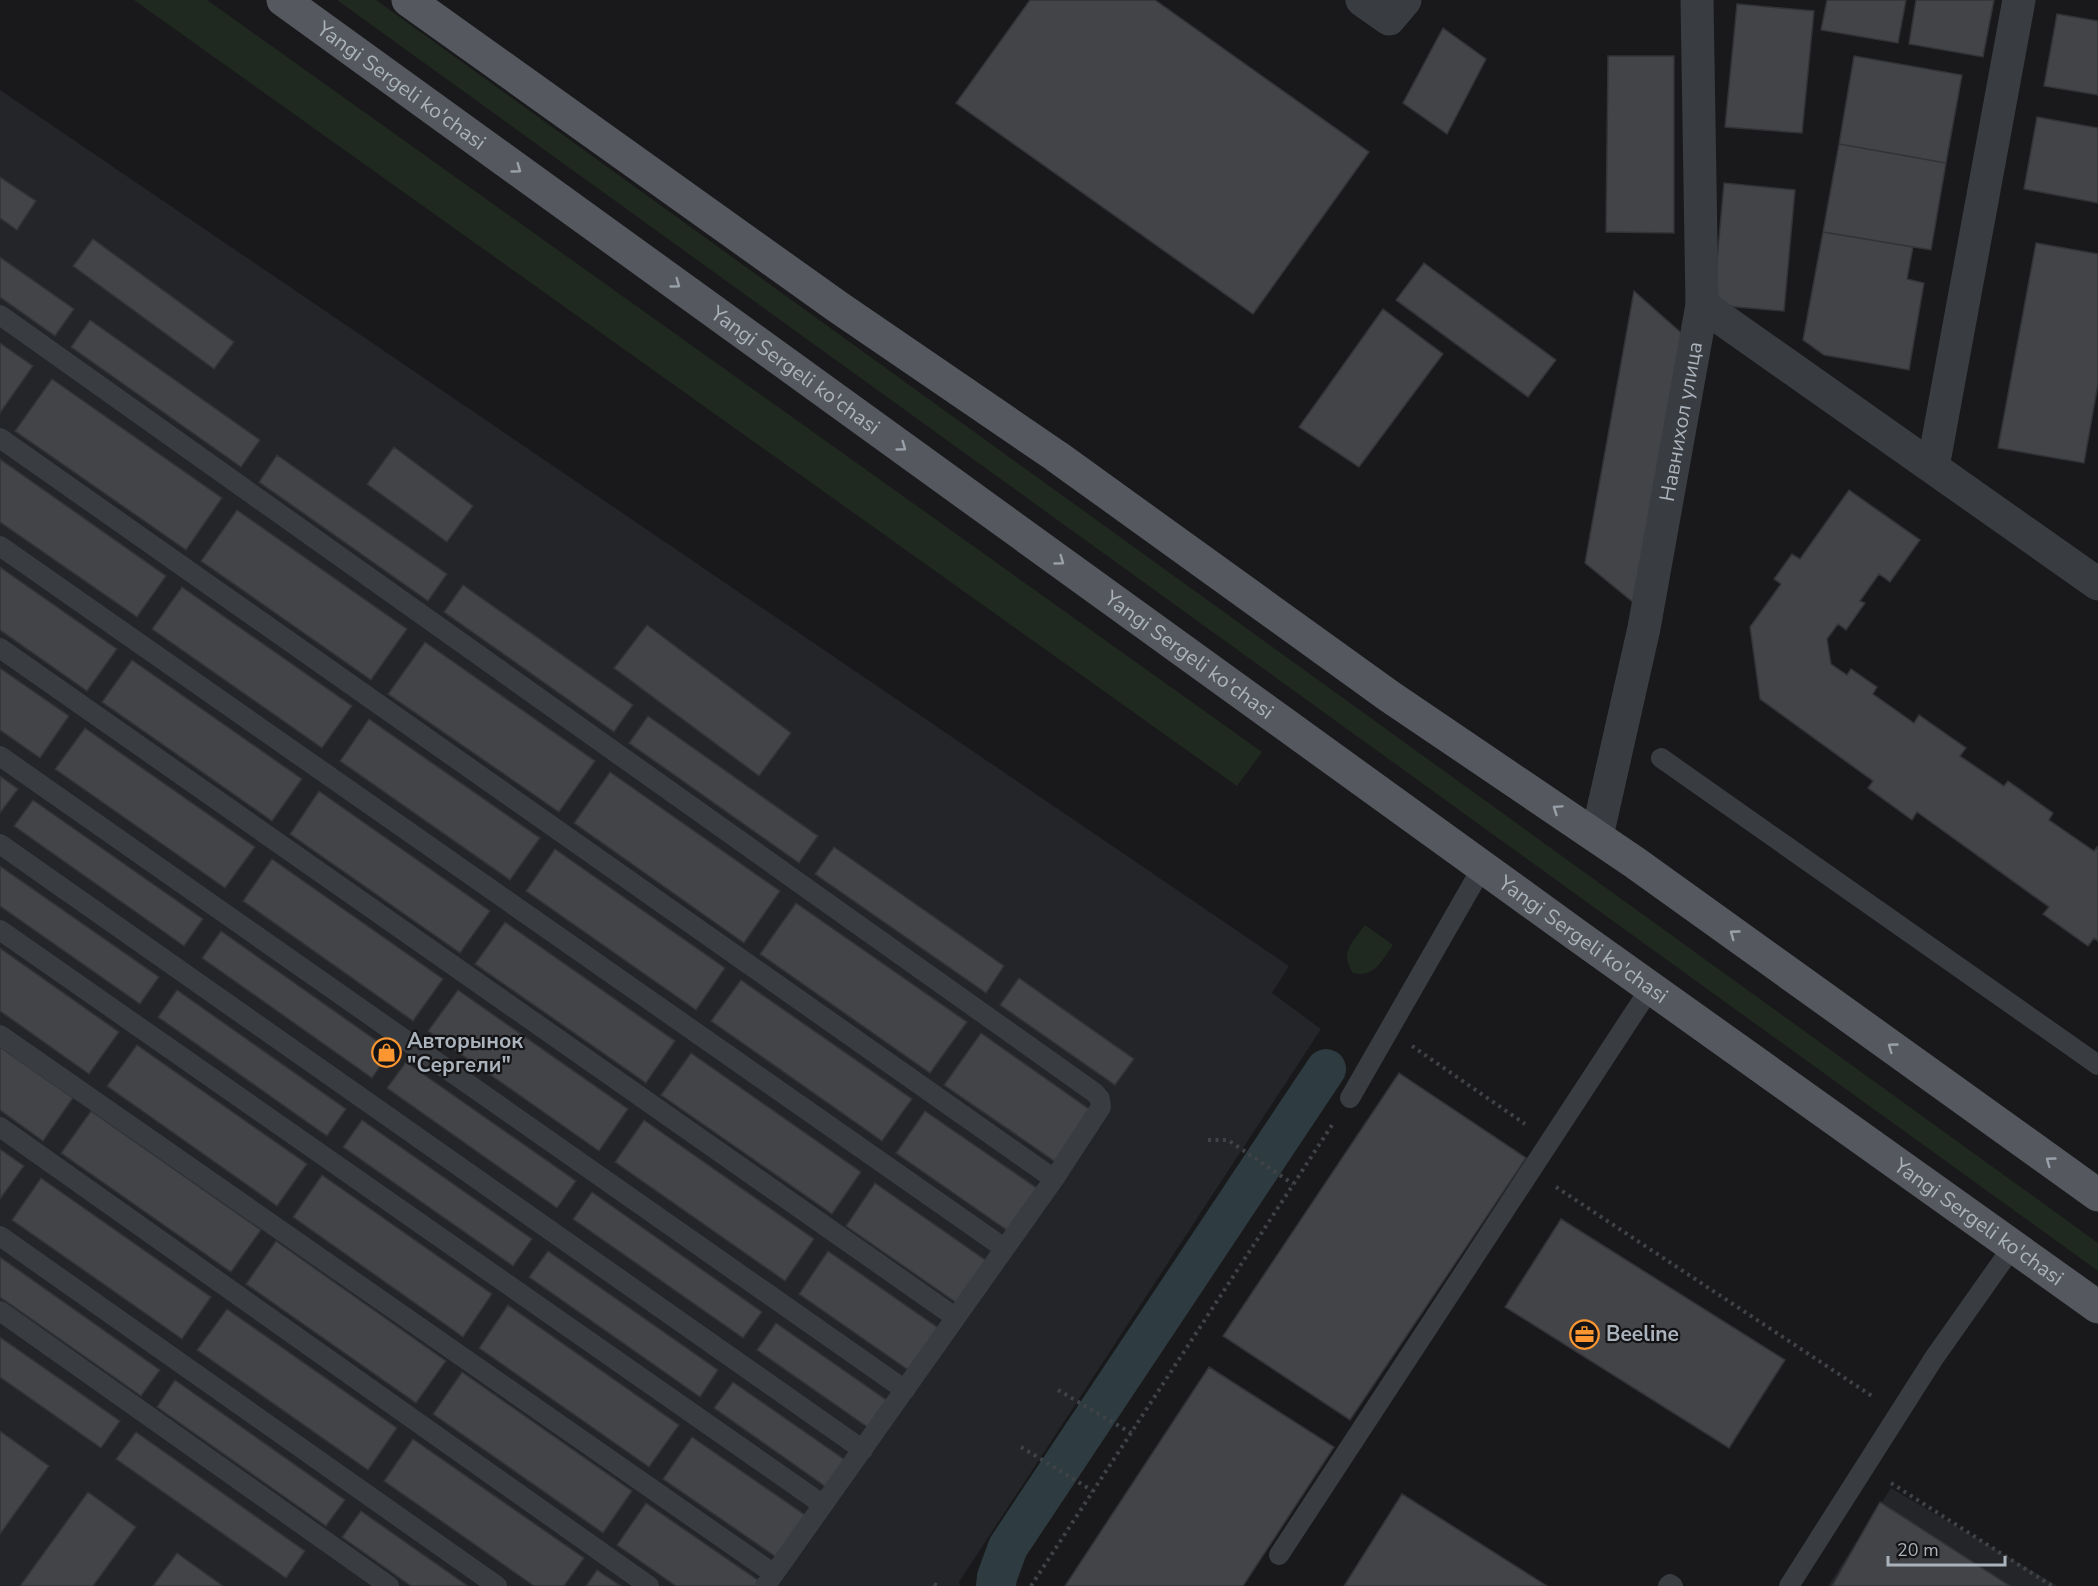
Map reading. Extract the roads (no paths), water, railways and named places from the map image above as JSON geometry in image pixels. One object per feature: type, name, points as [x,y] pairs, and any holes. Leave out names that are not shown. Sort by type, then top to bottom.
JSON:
[{"type":"main road","name":"Yangi Sergeli ko'chasi","points":[[283,0],[2098,1307]]},
{"type":"main road","points":[[408,0],[838,307],[1065,463],[1389,696],[1597,836],[2098,1195]]},
{"type":"street","points":[[1362,0],[1389,19],[1405,0]]},
{"type":"street","name":"Навнихол улица","points":[[1597,836],[1644,628],[1702,305],[1697,0]]},
{"type":"street","points":[[1933,467],[2019,0]]},
{"type":"street","points":[[1702,305],[2098,584]]},
{"type":"lane","points":[[0,315],[1095,1093],[1100,1099],[1101,1107],[1054,1179],[770,1580],[0,1035]]},
{"type":"lane","points":[[0,438],[1054,1179]]},
{"type":"lane","points":[[0,546],[1004,1248]]},
{"type":"lane","points":[[0,648],[955,1317]]},
{"type":"lane","points":[[0,756],[905,1390]]},
{"type":"lane","points":[[1661,758],[2098,1065]]},
{"type":"lane","points":[[0,844],[863,1450]]},
{"type":"lane","points":[[1350,1098],[1483,866]]},
{"type":"lane","points":[[0,930],[822,1504]]},
{"type":"lane","points":[[1280,1555],[1651,987]]},
{"type":"lane","points":[[0,1127],[649,1586]]},
{"type":"lane","points":[[0,1236],[496,1586]]},
{"type":"lane","points":[[1789,1586],[1934,1358],[2013,1246]]},
{"type":"lane","points":[[0,1311],[389,1586]]},
{"type":"lane","points":[[1668,1586],[1670,1584],[1673,1586]]},
{"type":"waterway","points":[[996,1586],[1008,1547],[1326,1069]]},
{"type":"place","name":"Авторынок \"Сергели\"","points":[[386,1053]]},
{"type":"place","name":"Beeline","points":[[1585,1334]]}]
